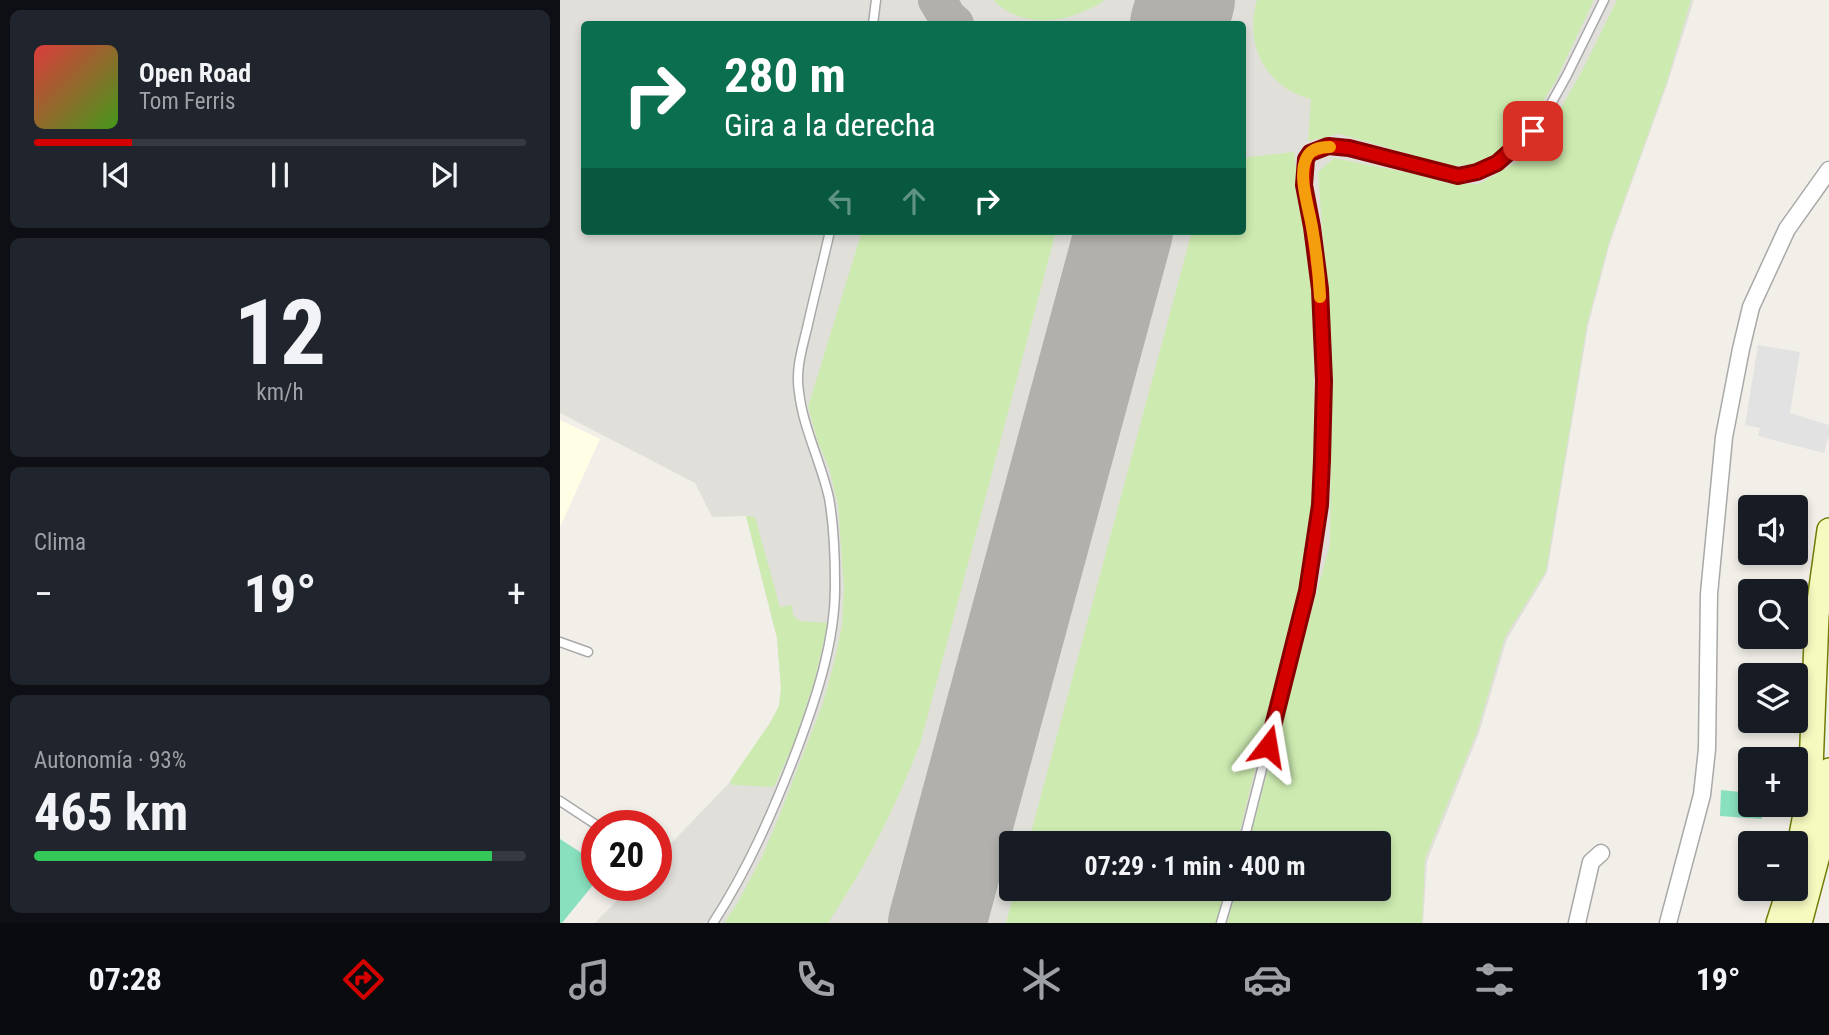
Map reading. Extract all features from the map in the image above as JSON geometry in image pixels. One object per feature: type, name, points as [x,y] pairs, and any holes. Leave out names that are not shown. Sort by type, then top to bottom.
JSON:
[{"type":"street","points":[[1668,923],[1702,795],[1707,749],[1709,594],[1724,437],[1741,349],[1751,307],[1787,229],[1829,170]]},
{"type":"street","points":[[1802,831],[1811,768],[1817,616],[1829,530]]},
{"type":"street","points":[[1800,923],[1821,844],[1829,770]]},
{"type":"street","points":[[1577,923],[1591,862],[1601,853]]},
{"type":"street","points":[[1778,923],[1785,901]]},
{"type":"lane","points":[[873,21],[876,0]]},
{"type":"lane","points":[[1245,831],[1307,591],[1320,505],[1323,368],[1320,289],[1304,185],[1306,159],[1310,153],[1328,146],[1349,148],[1458,176],[1477,172],[1497,163],[1533,131],[1547,111],[1604,0]]},
{"type":"lane","points":[[713,923],[754,854],[784,783],[807,723],[827,653],[833,620],[835,556],[829,499],[798,390],[798,367],[829,235]]},
{"type":"lane","points":[[560,642],[588,652]]},
{"type":"lane","points":[[560,801],[581,815]]},
{"type":"lane","points":[[1221,923],[1227,901]]},
{"type":"shaded area","points":[[560,0],[1694,0],[1668,82],[1610,243],[1588,326],[1547,573],[1507,639],[1479,733],[1427,861],[1423,923],[595,923],[616,901],[672,901],[672,842],[731,781],[779,706],[781,688],[777,638],[746,516],[712,517],[695,483],[560,413]]},
{"type":"shaded area","points":[[1758,345],[1800,352],[1790,413],[1829,425],[1824,453],[1758,436],[1760,428],[1745,425]]},
{"type":"shaded area","points":[[560,420],[600,439],[560,527]]},
{"type":"green space","points":[[993,0],[1105,0],[1078,14],[1033,20],[1005,10]]},
{"type":"green space","points":[[1257,0],[1594,0],[1555,82],[1529,123],[1501,152],[1477,164],[1452,166],[1339,134],[1308,141],[1311,99],[1281,85],[1270,74],[1256,48],[1253,33]]},
{"type":"green space","points":[[1617,0],[1691,0],[1667,81],[1609,242],[1587,324],[1546,571],[1505,637],[1477,732],[1425,859],[1422,923],[1227,923],[1233,901],[1391,901],[1391,831],[1251,831],[1330,544],[1332,359],[1318,172],[1334,158],[1451,184],[1479,184],[1517,162],[1549,129],[1582,71]]},
{"type":"green space","points":[[1294,152],[1312,292],[1316,462],[1309,547],[1240,831],[1031,831],[1191,235],[1246,235],[1246,159]]},
{"type":"green space","points":[[861,235],[1055,235],[921,741],[891,811],[868,858],[828,923],[724,923],[762,857],[778,819],[823,703],[842,625],[844,589],[838,505],[829,468],[808,407]]},
{"type":"green space","points":[[746,516],[755,517],[780,607],[792,605],[793,615],[800,621],[828,623],[815,679],[795,741],[774,787],[732,785],[730,781],[770,723],[779,706],[781,688],[777,638]]},
{"type":"green space","points":[[1721,790],[1738,792],[1738,817],[1762,817],[1762,819],[1720,816]]},
{"type":"green space","points":[[560,839],[581,853],[581,900],[560,923]]},
{"type":"green space","points":[[1012,901],[1222,901],[1216,923],[1006,923]]},
{"type":"taxiway","points":[[937,0],[952,21]]},
{"type":"taxiway","points":[[1176,21],[1185,4]]},
{"type":"taxiway","points":[[925,923],[950,874]]},
{"type":"runway","points":[[1180,21],[1186,0]]},
{"type":"runway","points":[[937,923],[1123,235]]},
{"type":"slow traffic","points":[[1320,297],[1304,185],[1304,167],[1310,153],[1330,147]]},
{"type":"route","points":[[1268,746],[1307,591],[1320,505],[1324,381],[1320,289],[1304,185],[1306,159],[1310,153],[1328,146],[1349,148],[1458,176],[1477,172],[1497,163],[1533,131]]}]
